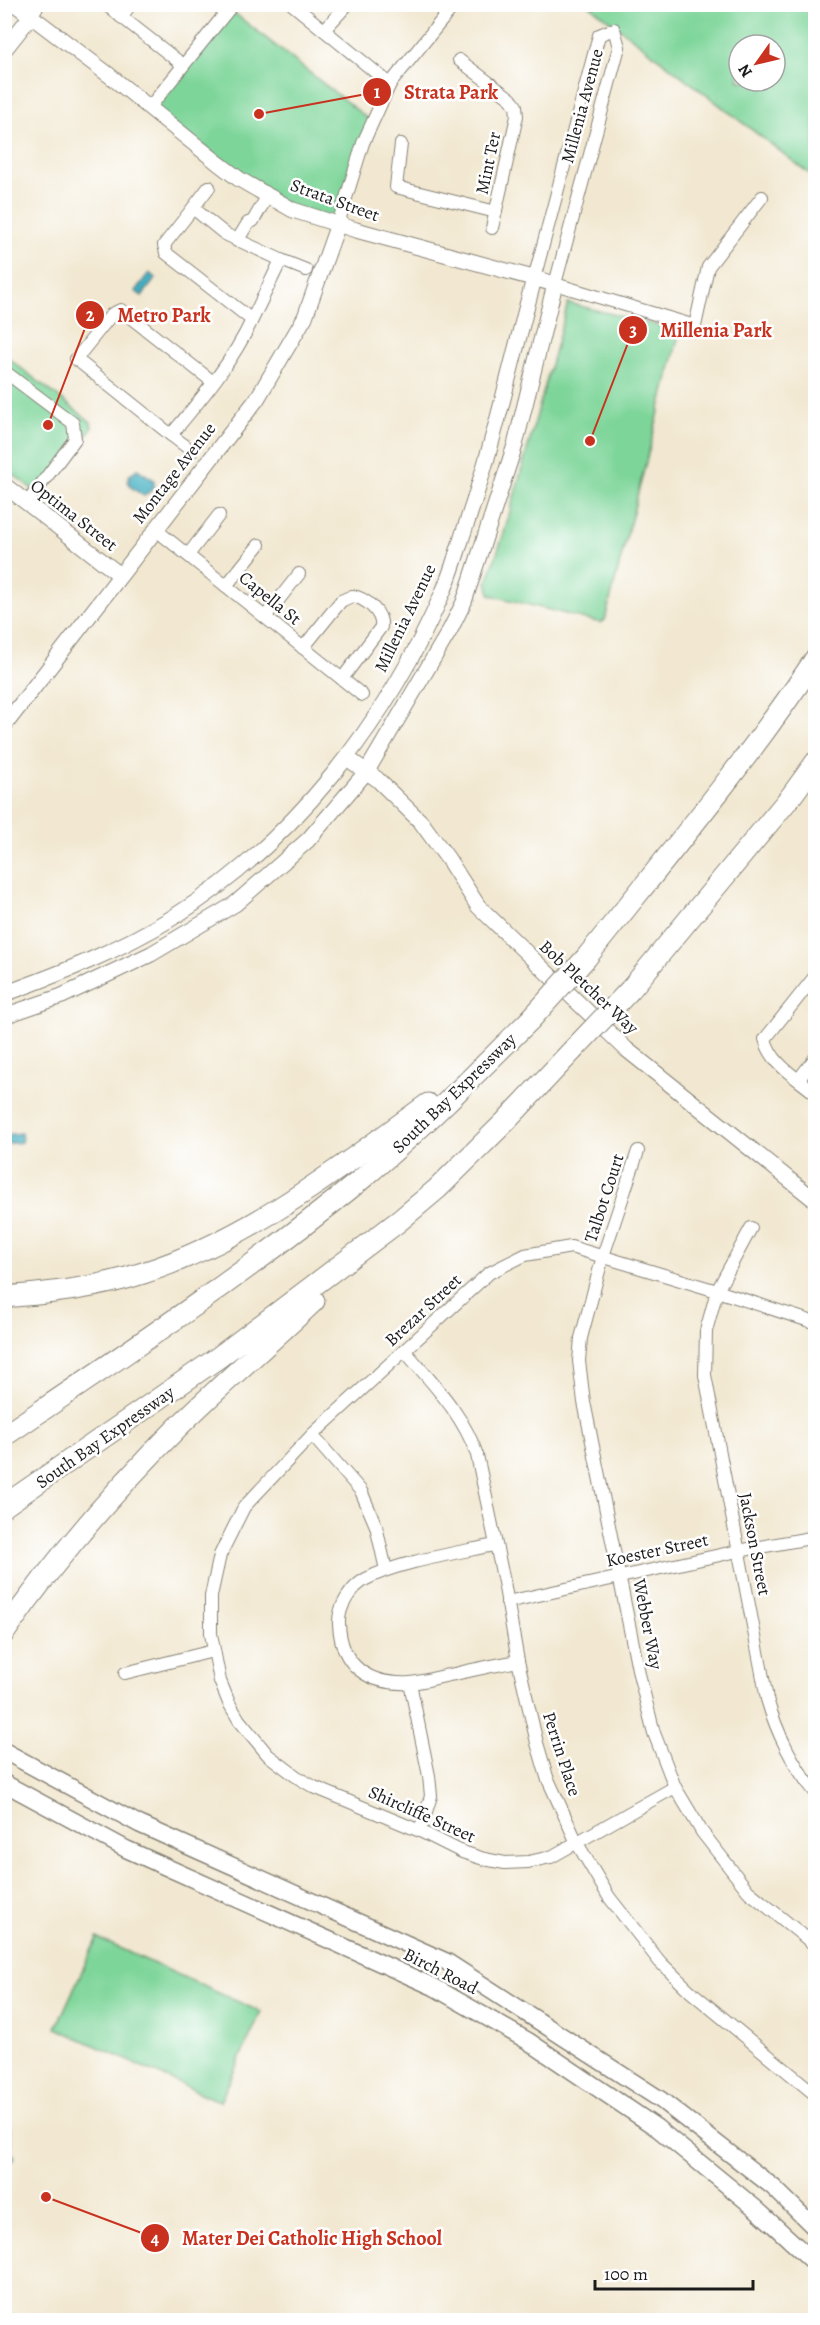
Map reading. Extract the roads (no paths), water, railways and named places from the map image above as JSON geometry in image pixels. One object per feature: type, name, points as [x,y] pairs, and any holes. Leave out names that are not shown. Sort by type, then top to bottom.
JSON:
[{"type":"highway","name":"South Bay Expressway","points":[[4,1436],[246,1269],[384,1160],[489,1060],[530,1020],[586,958],[717,795],[771,723],[816,657]]},
{"type":"highway","name":"South Bay Expressway","points":[[4,1506],[175,1389],[399,1221],[437,1189],[505,1122],[630,990],[792,795],[816,762]]},
{"type":"highway","points":[[4,1297],[69,1291],[118,1281],[166,1266],[212,1246],[315,1185],[489,1060]]},
{"type":"highway","points":[[4,1633],[82,1530],[155,1450],[399,1221]]},
{"type":"main road","name":"Birch Road","points":[[4,1751],[139,1824],[447,1962],[661,2100],[773,2187],[816,2229]]},
{"type":"main road","name":"Birch Road","points":[[4,1783],[126,1849],[434,1987],[519,2036],[657,2128],[755,2208],[816,2264]]},
{"type":"street","name":"Strata Street","points":[[15,4],[35,10],[149,108],[218,163],[293,210],[694,326],[708,267],[762,197]]},
{"type":"street","points":[[105,4],[183,66]]},
{"type":"street","points":[[121,17],[131,4]]},
{"type":"street","points":[[149,108],[233,4]]},
{"type":"street","points":[[292,4],[390,84]]},
{"type":"street","points":[[324,30],[348,4]]},
{"type":"street","points":[[338,224],[363,143],[390,84],[455,5]]},
{"type":"street","points":[[4,50],[35,10]]},
{"type":"street","name":"Millenia Avenue","points":[[4,994],[81,964],[164,922],[212,891],[260,852],[286,827],[347,758],[392,690],[442,594],[478,492],[599,36],[614,29],[619,47],[555,284],[515,445],[464,602],[367,771],[308,840],[235,904],[151,954],[62,996],[4,1016]]},
{"type":"street","name":"Mint Ter","points":[[459,60],[511,99],[516,106],[517,116],[492,228]]},
{"type":"street","points":[[401,144],[396,187],[496,212]]},
{"type":"street","points":[[209,187],[164,245],[166,253],[252,320]]},
{"type":"street","points":[[237,241],[248,223],[253,222],[265,193]]},
{"type":"street","points":[[193,208],[237,241],[306,270]]},
{"type":"street","name":"Montage Avenue","points":[[4,726],[257,399],[305,317],[338,224]]},
{"type":"street","points":[[171,435],[235,353],[281,260]]},
{"type":"street","points":[[192,451],[76,359],[112,314],[121,310],[213,382]]},
{"type":"street","points":[[4,371],[73,423],[75,439],[27,503]]},
{"type":"street","name":"Optima Street","points":[[4,485],[120,575]]},
{"type":"street","points":[[188,555],[219,515]]},
{"type":"street","name":"Capella St","points":[[155,529],[362,694]]},
{"type":"street","points":[[226,586],[259,545]]},
{"type":"street","points":[[265,617],[299,574]]},
{"type":"street","points":[[442,594],[464,602]]},
{"type":"street","points":[[303,648],[343,599],[356,596],[369,605],[380,615],[381,629],[342,679]]},
{"type":"street","name":"Bob Pletcher Way","points":[[347,758],[367,771],[420,822],[448,859],[478,906],[626,1049],[816,1201]]},
{"type":"street","points":[[164,922],[175,941]]},
{"type":"street","points":[[816,975],[765,1039],[768,1050],[778,1064],[816,1094]]},
{"type":"street","points":[[798,1079],[816,1057]]},
{"type":"street","name":"Talbot Court","points":[[603,1256],[638,1151]]},
{"type":"street","name":"Jackson Street","points":[[751,1227],[717,1291],[706,1330],[705,1375],[769,1706],[801,1772],[816,1793]]},
{"type":"street","name":"Brezar Street","points":[[213,1651],[210,1634],[211,1596],[222,1550],[244,1507],[312,1435],[489,1273],[525,1255],[571,1247],[816,1323]]},
{"type":"street","name":"Webber Way","points":[[603,1256],[581,1338],[579,1361],[587,1416],[639,1674],[650,1717],[675,1787],[702,1832],[748,1891],[816,1946]]},
{"type":"street","name":"Perrin Place","points":[[405,1352],[453,1408],[470,1436],[477,1455],[518,1661],[537,1743],[547,1777],[577,1843],[609,1897],[660,1962],[690,1991],[816,2095]]},
{"type":"street","points":[[312,1435],[361,1491],[376,1526],[386,1570]]},
{"type":"street","name":"Koester Street","points":[[507,1602],[738,1551],[816,1537]]},
{"type":"street","points":[[494,1545],[386,1570],[364,1580],[352,1589],[342,1607],[339,1622],[341,1644],[348,1659],[366,1677],[383,1681],[410,1683],[518,1661]]},
{"type":"street","points":[[126,1673],[213,1651]]},
{"type":"street","name":"Shircliffe Street","points":[[213,1651],[220,1681],[229,1703],[248,1732],[279,1764],[314,1787],[420,1830],[462,1852],[484,1860],[505,1863],[528,1862],[551,1857],[675,1787]]},
{"type":"street","points":[[410,1683],[431,1796],[420,1830]]},
{"type":"water","points":[[149,273],[156,278],[142,296],[135,291]]},
{"type":"water","points":[[137,469],[154,480],[154,488],[144,496],[132,488],[128,482],[129,476]]},
{"type":"water","points":[[21,1133],[22,1142],[5,1144],[5,1135]]},
{"type":"water","points":[[5,2124],[9,2124],[14,2160],[5,2160]]},
{"type":"place","name":"Strata Park","points":[[259,114]]},
{"type":"place","name":"Metro Park","points":[[48,425]]},
{"type":"place","name":"Millenia Park","points":[[590,441]]},
{"type":"place","name":"Mater Dei Catholic High School","points":[[46,2197]]}]
